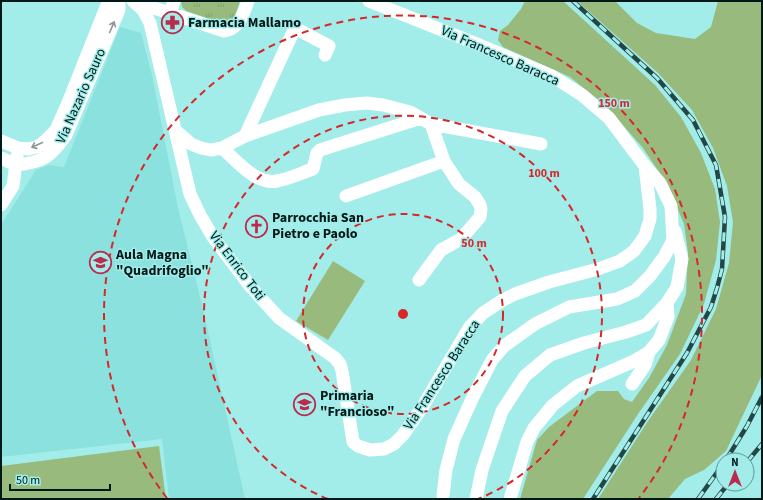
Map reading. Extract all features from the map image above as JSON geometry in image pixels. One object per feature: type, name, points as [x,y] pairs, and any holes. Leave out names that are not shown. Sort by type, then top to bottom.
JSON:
[{"type":"street","name":"Via Nazario Sauro","points":[[18,148],[28,149],[37,147],[44,143],[56,130],[107,5],[110,1]]},
{"type":"street","name":"Via Nazario Sauro","points":[[16,165],[33,163],[46,158],[56,150],[66,135],[119,10],[119,1]]},
{"type":"street","points":[[133,1],[220,31],[228,31],[238,24],[248,1]]},
{"type":"street","name":"Via Enrico Toti","points":[[133,1],[143,10],[150,23],[190,194],[200,215],[213,237],[250,286],[279,318],[335,358],[340,364],[353,442]]},
{"type":"street","points":[[170,14],[174,1]]},
{"type":"street","name":"Via Francesco Baracca","points":[[353,442],[364,449],[377,450],[389,447],[399,440],[423,406],[469,328],[483,313],[515,294],[612,265],[628,256],[634,251],[645,236],[650,219],[650,205],[645,166],[609,118],[582,95],[552,76],[369,1]]},
{"type":"street","points":[[245,136],[295,28],[329,46],[325,55]]},
{"type":"street","points":[[176,131],[191,144],[211,150],[222,148],[245,136],[319,110],[366,103],[383,105],[410,112],[426,121],[541,144]]},
{"type":"street","points":[[222,148],[257,177],[265,181],[278,181],[313,169],[317,153],[320,150],[426,121]]},
{"type":"street","points":[[419,280],[441,250],[461,239],[481,214],[482,209],[475,197],[459,184],[444,161],[426,121]]},
{"type":"street","points":[[1,141],[18,148],[13,186],[1,205]]},
{"type":"street","points":[[1,158],[16,165]]},
{"type":"street","points":[[346,196],[444,161]]},
{"type":"street","points":[[443,495],[446,470],[454,439],[492,360],[504,346],[534,324],[569,308],[617,299],[636,291],[664,258],[673,240],[671,206],[660,183],[645,166]]},
{"type":"street","points":[[476,499],[482,470],[502,411],[525,376],[550,355],[584,343],[646,325],[667,304],[677,287],[682,259],[673,225]]},
{"type":"street","points":[[510,499],[527,442],[534,428],[553,405],[577,386],[632,362],[649,352],[659,340],[668,317],[667,304]]},
{"type":"street","points":[[632,384],[645,365],[649,352]]},
{"type":"shaded area","points":[[120,27],[141,33],[152,75],[178,208],[203,309],[245,499],[169,499],[162,439],[1,457],[1,225],[36,170],[49,165],[64,167]]},
{"type":"green space","points":[[181,1],[240,1],[233,18],[225,24],[186,11],[182,7]]},
{"type":"green space","points":[[525,1],[563,1],[655,85],[681,117],[701,153],[715,189],[720,222],[716,260],[704,304],[680,354],[638,414],[583,499],[520,499],[537,440],[549,427],[597,391],[618,391],[624,399],[632,402],[649,378],[667,345],[686,294],[688,253],[684,224],[667,184],[643,148],[606,106],[570,77],[503,47],[498,40],[500,31],[508,25],[521,9]]},
{"type":"green space","points":[[577,1],[615,1],[637,23],[656,33],[695,39],[711,27],[718,1],[762,1],[762,375],[726,451],[715,452],[715,460],[704,470],[685,479],[668,499],[598,499],[648,421],[691,360],[716,309],[729,263],[733,222],[727,186],[713,148],[692,110],[658,73]]},
{"type":"green space","points":[[333,261],[365,281],[328,340],[296,321]]},
{"type":"green space","points":[[159,446],[166,499],[1,499],[1,466]]},
{"type":"railway","points":[[573,1],[657,78],[693,120],[716,165],[725,217],[722,269],[711,307],[687,353],[593,499]]},
{"type":"railway","points":[[731,452],[762,397]]},
{"type":"railway","points":[[755,452],[762,444]]},
{"type":"railway","points":[[698,499],[715,475]]},
{"type":"railway","points":[[716,499],[722,492]]},
{"type":"place","name":"Farmacia Mallamo","points":[[173,23]]},
{"type":"place","name":"Parrocchia San Pietro e Paolo","points":[[256,226]]},
{"type":"place","name":"Aula Magna \"Quadrifoglio\"","points":[[100,263]]},
{"type":"place","name":"Primaria \"Francioso\"","points":[[305,404]]}]
